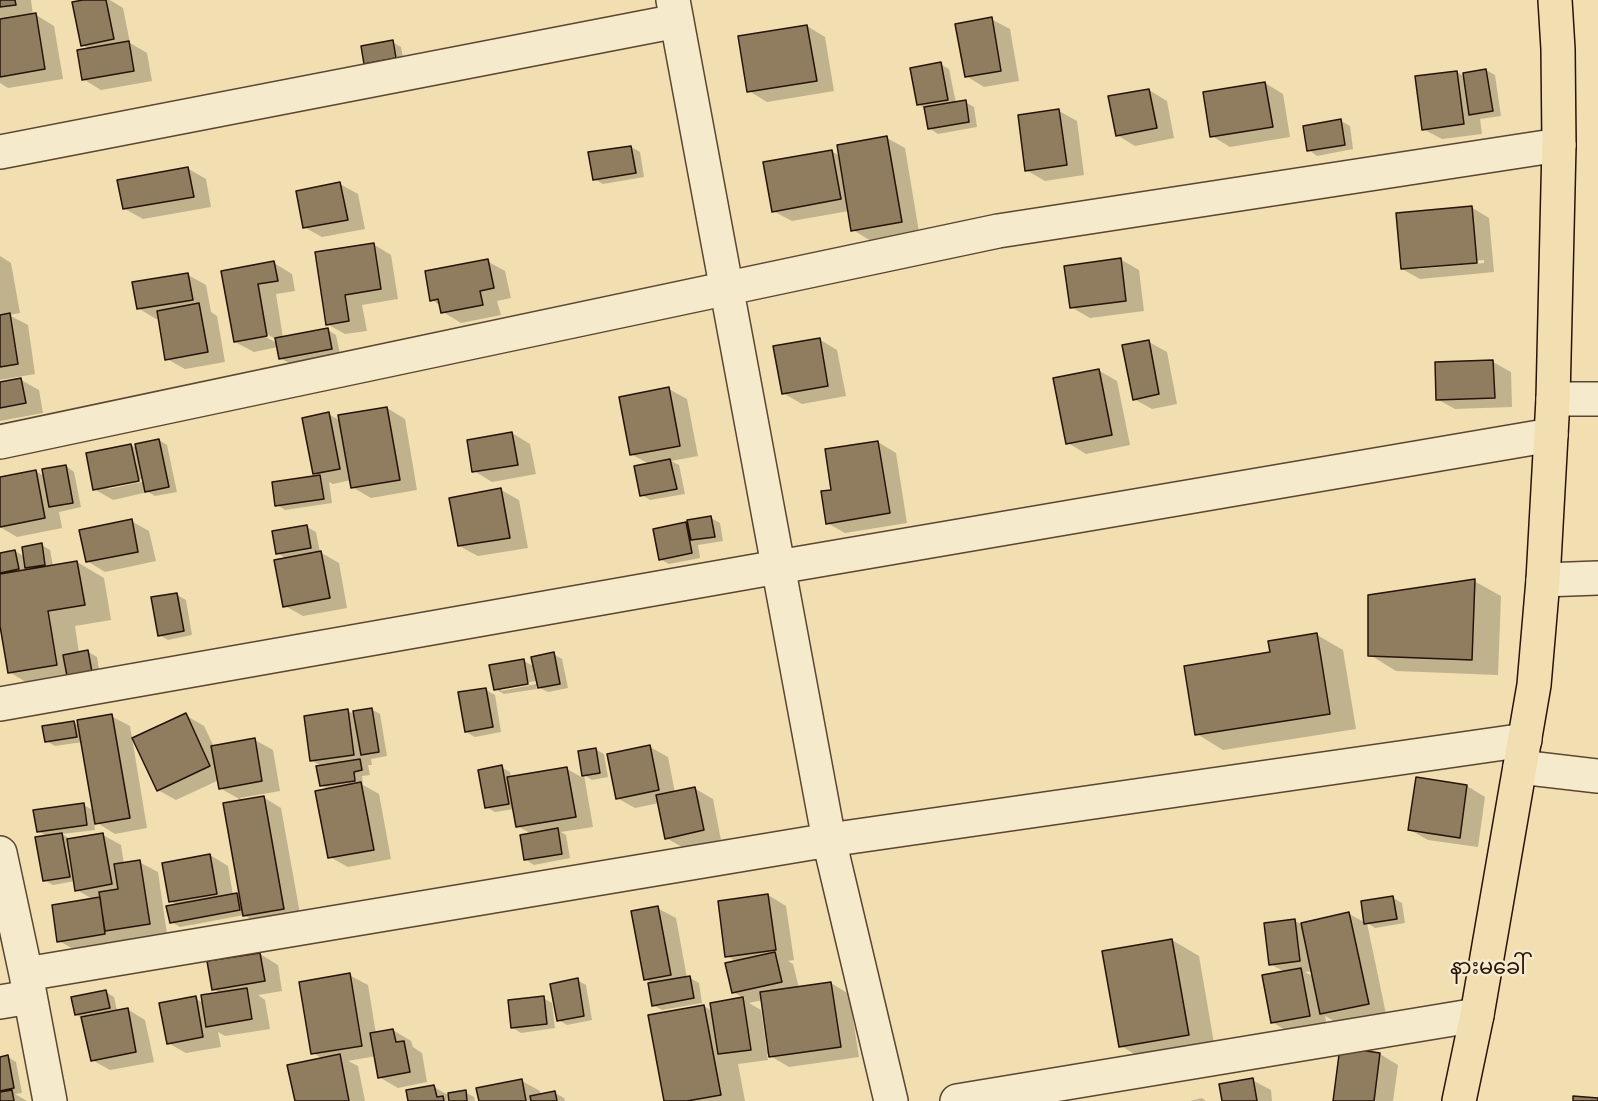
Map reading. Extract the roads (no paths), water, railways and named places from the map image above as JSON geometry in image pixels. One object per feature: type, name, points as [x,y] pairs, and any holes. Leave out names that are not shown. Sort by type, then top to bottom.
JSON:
[{"type":"main road","points":[[1459,1101],[1477,1015],[1534,685],[1543,580],[1553,399],[1559,145],[1555,0]]},
{"type":"street","points":[[0,152],[675,11],[829,840],[891,1101]]},
{"type":"street","points":[[0,442],[998,231],[1559,145]]},
{"type":"street","points":[[1553,399],[1598,399]]},
{"type":"street","points":[[0,704],[778,567],[1551,435]]},
{"type":"street","points":[[1543,580],[1598,578]]},
{"type":"street","points":[[19,991],[829,840],[1523,753],[1598,776]]},
{"type":"street","points":[[0,853],[19,991],[50,1101]]},
{"type":"street","points":[[957,1101],[1477,1015]]},
{"type":"district","name":"နားမခေါ်","points":[[1488,969]]}]
